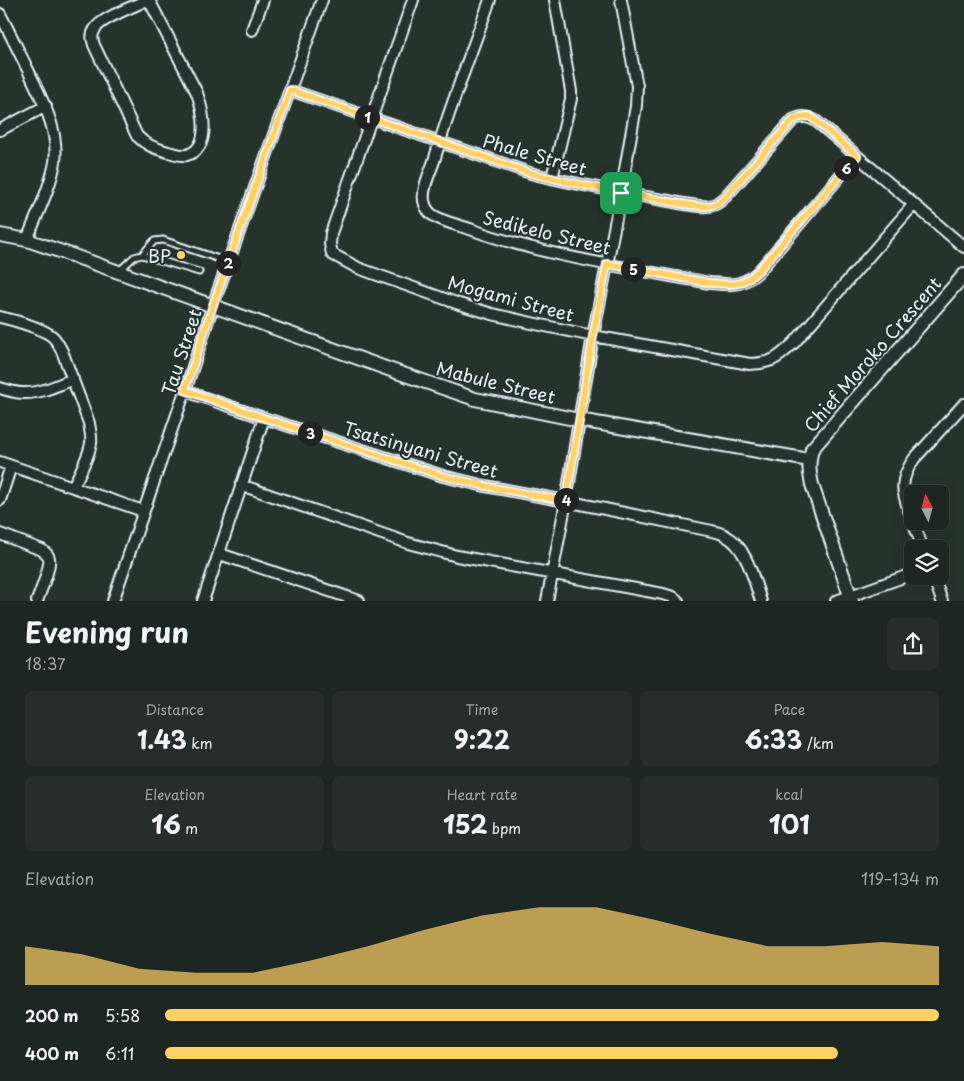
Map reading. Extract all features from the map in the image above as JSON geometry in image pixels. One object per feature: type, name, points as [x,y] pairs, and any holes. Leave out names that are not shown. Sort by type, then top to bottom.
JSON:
[{"type":"street","points":[[148,0],[202,106],[204,117],[203,134],[200,144],[195,151],[186,155],[176,154],[145,144],[137,136],[92,37],[94,30],[106,19],[148,0]]},
{"type":"street","points":[[252,30],[263,0]]},
{"type":"street","name":"Tau Street","points":[[113,601],[213,305],[322,0]]},
{"type":"street","name":"Mogami Street","points":[[413,0],[330,233],[332,254],[358,268],[492,314],[593,336],[750,364],[763,364],[782,354],[794,342],[914,204]]},
{"type":"street","name":"Sedikelo Street","points":[[490,0],[439,141],[424,194],[427,209],[431,214],[441,219],[492,237],[607,264],[710,283],[727,285],[743,283],[759,270],[857,156]]},
{"type":"street","points":[[552,178],[571,99],[555,0]]},
{"type":"street","points":[[547,601],[566,501],[593,336],[636,106],[637,86],[621,0]]},
{"type":"street","points":[[0,14],[46,106],[55,144],[52,176],[27,240]]},
{"type":"street","name":"Phale Street","points":[[290,90],[530,173],[621,193],[705,206],[713,205],[726,196],[793,120],[809,116],[964,247]]},
{"type":"street","points":[[0,130],[46,106]]},
{"type":"street","name":"Mabule Street","points":[[0,235],[27,240],[475,399],[579,420],[809,460]]},
{"type":"street","name":"Chief Moroko Crescent","points":[[851,598],[813,488],[809,472],[809,460],[812,449],[964,275]]},
{"type":"street","points":[[0,317],[45,332],[52,336],[62,351],[89,423],[91,442],[73,487]]},
{"type":"street","points":[[0,388],[21,393],[37,392],[72,379]]},
{"type":"street","name":"Tsatsinyani Street","points":[[185,390],[264,418],[443,476],[485,486],[712,530],[727,536],[741,550],[761,601]]},
{"type":"street","points":[[904,492],[904,477],[914,459],[964,404]]},
{"type":"street","points":[[204,601],[264,418]]},
{"type":"street","points":[[0,462],[143,511]]},
{"type":"street","points":[[0,500],[11,466]]},
{"type":"street","points":[[241,485],[424,548],[457,556],[663,594],[673,597],[678,601]]},
{"type":"street","points":[[0,534],[47,553],[50,562],[37,601]]},
{"type":"street","points":[[220,554],[359,601]]},
{"type":"street","points":[[836,601],[851,598],[904,577]]},
{"type":"street","points":[[936,585],[942,601]]},
{"type":"lane","points":[[142,255],[154,241],[163,240],[228,262]]},
{"type":"lane","points":[[118,272],[134,257],[142,255],[199,272]]},
{"type":"place","name":"BP","points":[[181,255]]},
{"type":"route","points":[[290,90],[530,173],[621,193],[683,204],[713,205],[726,196],[793,120],[801,117],[809,116],[857,156],[759,270],[743,283],[727,285],[710,283],[607,264],[593,336],[566,501],[443,476],[264,418],[185,390],[213,305],[290,90]]}]
